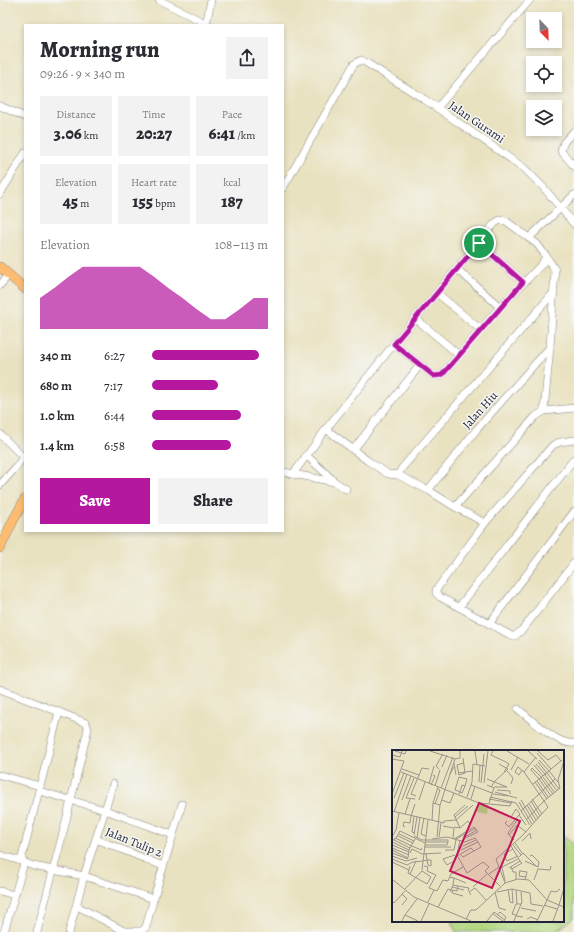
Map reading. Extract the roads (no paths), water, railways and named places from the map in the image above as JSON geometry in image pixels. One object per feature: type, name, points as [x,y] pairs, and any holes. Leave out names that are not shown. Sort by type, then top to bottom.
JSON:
[{"type":"main road","points":[[0,267],[24,287]]},
{"type":"main road","points":[[0,548],[24,501]]},
{"type":"street","points":[[159,0],[206,24],[209,1]]},
{"type":"street","points":[[437,108],[530,0]]},
{"type":"street","name":"Jalan Gurami","points":[[284,186],[354,64],[361,60],[437,108],[524,168],[574,224]]},
{"type":"street","points":[[0,106],[24,117]]},
{"type":"street","points":[[574,131],[564,142],[561,151],[574,166]]},
{"type":"street","points":[[0,194],[24,155]]},
{"type":"street","points":[[529,238],[574,195]]},
{"type":"street","points":[[293,474],[326,429],[415,318],[495,223],[500,220],[506,221],[537,244],[555,270],[544,411]]},
{"type":"street","points":[[479,243],[523,282]]},
{"type":"street","points":[[394,344],[434,376],[442,375],[500,307],[542,264],[546,256]]},
{"type":"street","points":[[457,269],[500,307]]},
{"type":"street","points":[[0,285],[9,275]]},
{"type":"street","points":[[398,474],[554,292]]},
{"type":"street","points":[[436,293],[481,330]]},
{"type":"street","points":[[415,318],[459,355]]},
{"type":"street","name":"Jalan Hiu","points":[[428,490],[477,429],[518,385],[550,347]]},
{"type":"street","points":[[353,450],[420,365]]},
{"type":"street","points":[[455,507],[535,417],[544,411],[574,408]]},
{"type":"street","points":[[326,429],[368,462],[388,474],[398,474],[485,523]]},
{"type":"street","points":[[0,485],[22,458],[21,455],[1,436]]},
{"type":"street","points":[[574,440],[553,445],[485,523],[436,590],[436,593],[440,597],[489,624],[512,636],[515,636],[523,629],[574,563]]},
{"type":"street","points":[[306,455],[335,482],[346,489]]},
{"type":"street","points":[[459,607],[574,459]]},
{"type":"street","points":[[284,472],[335,482]]},
{"type":"street","points":[[489,624],[574,512]]},
{"type":"street","points":[[0,689],[86,723],[88,726],[71,801],[37,932]]},
{"type":"street","points":[[518,709],[546,732],[566,743],[574,743]]},
{"type":"street","points":[[2,932],[14,895],[59,712]]},
{"type":"street","points":[[0,775],[40,788],[71,801],[105,810],[173,834]]},
{"type":"street","points":[[69,932],[84,876],[113,784]]},
{"type":"street","points":[[77,906],[124,932],[142,931],[146,927],[182,804]]},
{"type":"street","name":"Jalan Tulip 2","points":[[96,839],[163,866]]},
{"type":"street","points":[[0,855],[33,866],[84,876],[151,898],[154,897]]},
{"type":"street","points":[[0,891],[14,895]]}]
